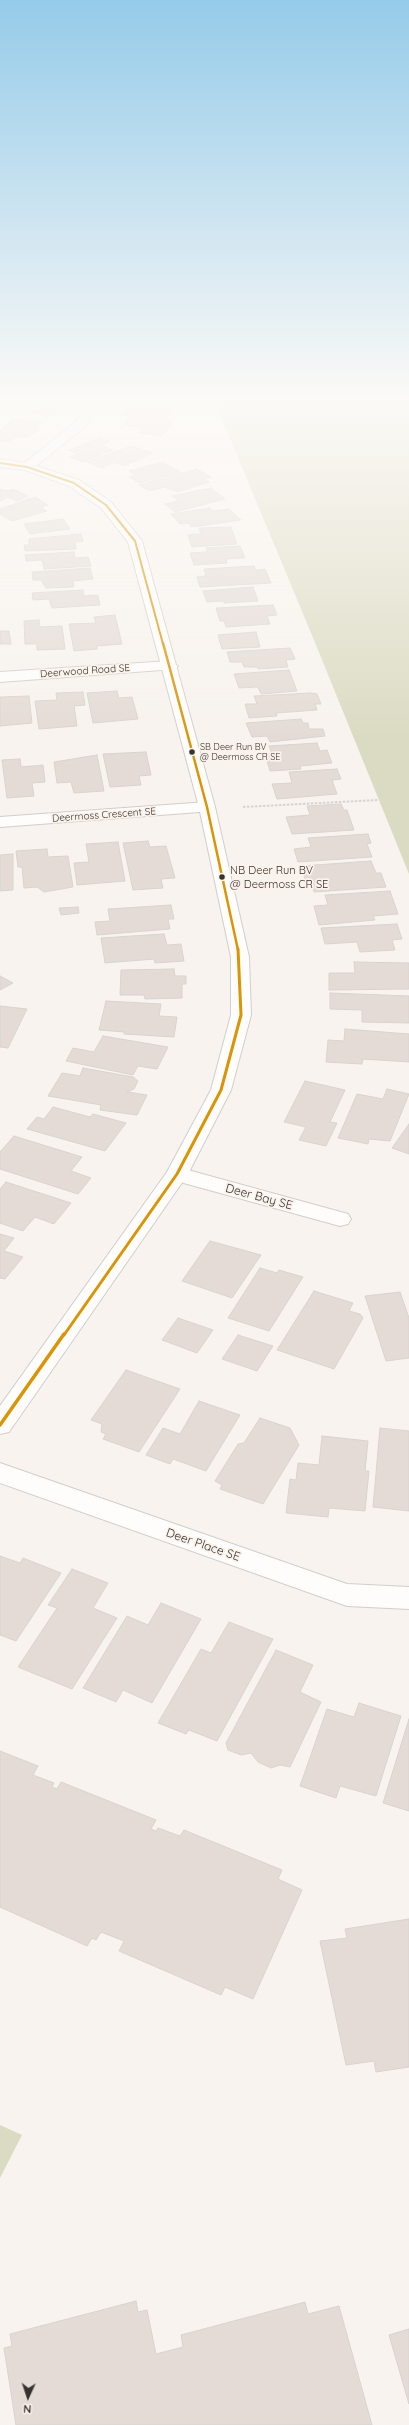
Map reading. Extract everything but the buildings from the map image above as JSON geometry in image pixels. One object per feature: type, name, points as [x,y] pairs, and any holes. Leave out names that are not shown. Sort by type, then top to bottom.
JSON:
[{"type":"street","points":[[0,1425],[177,1174],[221,1090],[241,1015],[240,957],[207,807],[135,541],[113,513]]},
{"type":"street","name":"Deerwood Road SE","points":[[0,677],[170,666]]},
{"type":"street","name":"Deermoss Crescent SE","points":[[0,822],[207,807]]},
{"type":"street","name":"Deer Bay SE","points":[[177,1174],[340,1219]]},
{"type":"street","name":"Deer Place SE","points":[[0,1473],[347,1595],[409,1598]]},
{"type":"path","points":[[243,807],[378,800]]},
{"type":"green space","points":[[261,513],[409,513],[409,874]]},
{"type":"green space","points":[[0,2125],[22,2135],[0,2178]]},
{"type":"transit line","points":[[0,1425],[177,1174],[221,1090],[241,1015],[240,957],[207,807],[135,541],[113,513]]},
{"type":"place","name":"SB Deer Run BV @ Deermoss CR SE","points":[[192,752]]},
{"type":"place","name":"NB Deer Run BV @ Deermoss CR SE","points":[[222,877]]}]
